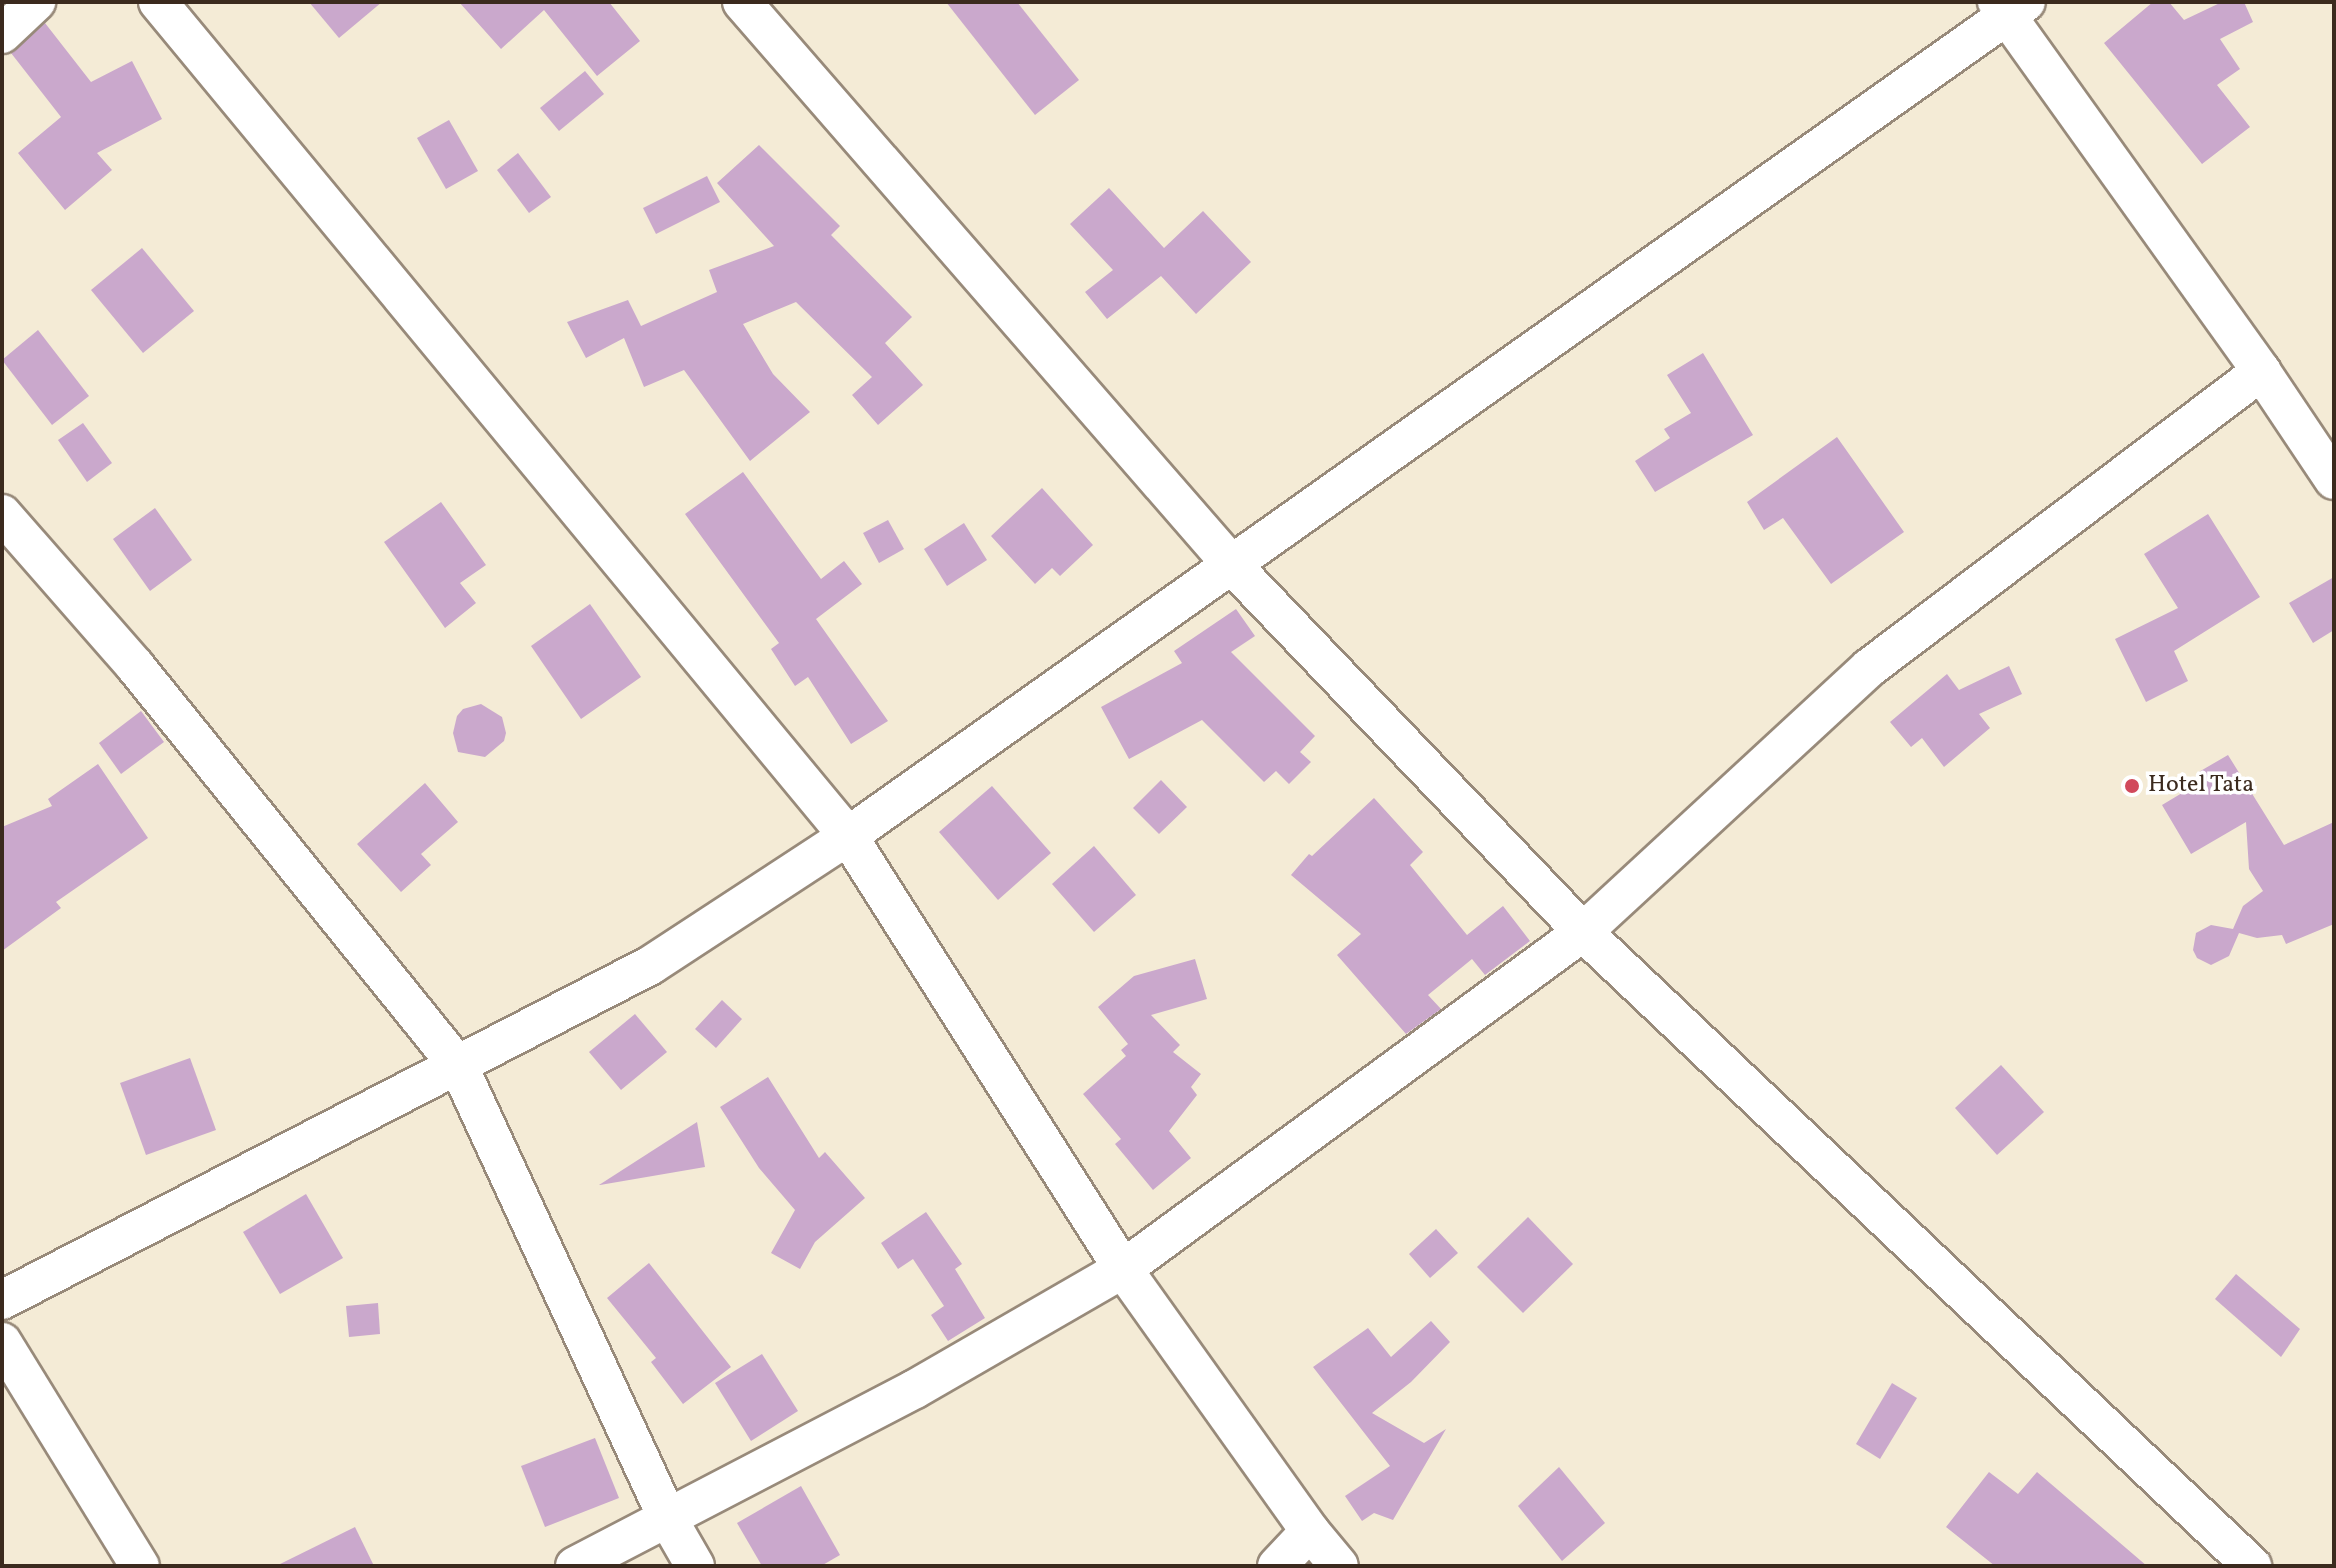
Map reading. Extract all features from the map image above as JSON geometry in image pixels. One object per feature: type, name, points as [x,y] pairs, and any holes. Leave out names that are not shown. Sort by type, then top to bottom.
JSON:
[{"type":"street","points":[[2,34],[36,2]]},
{"type":"street","points":[[158,2],[848,836],[1123,1269],[1310,1531],[1339,1566]]},
{"type":"street","points":[[742,2],[1231,564],[1583,932],[2237,1561]]},
{"type":"street","points":[[2,1300],[459,1067],[651,965],[848,836],[2010,7],[2334,480]]},
{"type":"street","points":[[575,1566],[915,1389],[1123,1269],[1583,932],[1869,668],[2261,371]]},
{"type":"street","points":[[2,514],[135,666],[459,1067],[668,1519],[695,1566]]},
{"type":"street","points":[[2,1342],[140,1566]]},
{"type":"street","points":[[1277,1566],[1310,1531]]},
{"type":"building","points":[[309,2],[382,2],[339,38]]},
{"type":"building","points":[[459,2],[609,2],[640,41],[597,76],[544,10],[501,49]]},
{"type":"building","points":[[946,2],[1017,2],[1079,80],[1035,115]]},
{"type":"building","points":[[2153,2],[2169,2],[2184,20],[2222,2],[2244,2],[2253,22],[2220,39],[2240,69],[2217,85],[2250,127],[2202,164],[2104,43]]},
{"type":"building","points":[[45,23],[91,82],[132,61],[162,119],[97,153],[112,170],[65,210],[18,153],[61,117],[11,53]]},
{"type":"building","points":[[585,71],[604,94],[559,131],[540,108]]},
{"type":"building","points":[[449,120],[478,171],[446,189],[417,138]]},
{"type":"building","points":[[759,145],[840,226],[831,235],[912,317],[885,343],[923,385],[878,425],[852,395],[872,377],[796,302],[743,324],[773,374],[810,412],[750,461],[684,370],[644,387],[624,338],[586,358],[567,322],[628,300],[641,326],[717,292],[709,270],[774,246],[717,183]]},
{"type":"building","points":[[518,153],[551,197],[529,213],[497,170]]},
{"type":"building","points":[[707,176],[720,202],[656,234],[643,208]]},
{"type":"building","points":[[1109,188],[1164,248],[1203,211],[1251,262],[1196,314],[1161,276],[1107,319],[1085,292],[1113,270],[1070,224]]},
{"type":"building","points":[[142,248],[194,311],[143,353],[91,290]]},
{"type":"building","points":[[38,330],[89,396],[52,425],[2,360]]},
{"type":"building","points":[[1703,353],[1753,435],[1655,492],[1635,461],[1670,438],[1664,429],[1691,413],[1667,375]]},
{"type":"building","points":[[83,423],[112,463],[87,482],[58,440]]},
{"type":"building","points":[[1837,437],[1904,532],[1831,584],[1783,518],[1764,530],[1747,502]]},
{"type":"building","points":[[743,472],[821,579],[844,561],[862,584],[816,619],[888,721],[851,744],[808,677],[795,686],[771,649],[779,643],[685,514]]},
{"type":"building","points":[[1042,488],[1093,545],[1060,576],[1052,568],[1035,584],[991,536]]},
{"type":"building","points":[[441,502],[486,565],[460,583],[476,603],[445,628],[384,542]]},
{"type":"building","points":[[155,508],[192,560],[150,591],[113,539]]},
{"type":"building","points":[[2208,514],[2260,597],[2174,651],[2188,681],[2146,702],[2115,639],[2178,608],[2144,554]]},
{"type":"building","points":[[888,520],[904,549],[879,563],[863,533]]},
{"type":"building","points":[[964,523],[987,560],[947,586],[924,549]]},
{"type":"building","points":[[2334,577],[2334,630],[2313,643],[2289,603]]},
{"type":"building","points":[[590,604],[641,677],[581,719],[531,646]]},
{"type":"building","points":[[1236,609],[1255,636],[1231,652],[1315,736],[1300,752],[1311,762],[1289,784],[1276,771],[1264,782],[1202,720],[1129,759],[1101,707],[1182,663],[1174,651]]},
{"type":"building","points":[[2009,666],[2022,694],[1979,714],[1990,728],[1944,767],[1922,738],[1911,747],[1890,722],[1947,674],[1959,690]]},
{"type":"building","points":[[481,704],[502,717],[506,733],[504,741],[485,757],[458,752],[453,733],[457,716],[463,709]]},
{"type":"building","points":[[141,711],[164,742],[121,774],[99,743]]},
{"type":"building","points":[[2228,755],[2284,845],[2334,822],[2334,924],[2286,944],[2282,935],[2257,938],[2239,933],[2229,956],[2211,965],[2197,958],[2193,950],[2196,933],[2211,925],[2233,929],[2243,906],[2263,891],[2249,869],[2246,822],[2191,854],[2162,805],[2202,781],[2197,773]]},
{"type":"building","points":[[98,764],[148,838],[56,902],[61,908],[2,951],[2,827],[52,806],[48,799]]},
{"type":"building","points":[[1161,780],[1187,807],[1159,834],[1133,808]]},
{"type":"building","points":[[425,783],[458,822],[421,854],[431,865],[401,892],[357,844]]},
{"type":"building","points":[[992,786],[1051,853],[998,900],[939,832]]},
{"type":"building","points":[[1374,798],[1423,852],[1410,865],[1467,935],[1503,906],[1530,941],[1485,975],[1472,959],[1428,995],[1441,1009],[1406,1034],[1337,955],[1361,934],[1291,875],[1309,854],[1312,856]]},
{"type":"building","points":[[1094,846],[1136,895],[1094,932],[1052,884]]},
{"type":"building","points":[[1195,959],[1207,999],[1151,1015],[1180,1045],[1173,1052],[1201,1074],[1191,1087],[1197,1095],[1169,1131],[1191,1158],[1153,1190],[1115,1144],[1121,1139],[1083,1094],[1126,1056],[1121,1050],[1128,1044],[1098,1007],[1134,976]]},
{"type":"building","points":[[722,1000],[742,1019],[716,1048],[695,1029]]},
{"type":"building","points":[[635,1014],[667,1052],[621,1090],[589,1052]]},
{"type":"building","points":[[190,1058],[216,1130],[146,1155],[120,1083]]},
{"type":"building","points":[[2001,1065],[2044,1112],[1997,1155],[1955,1108]]},
{"type":"building","points":[[768,1077],[819,1158],[825,1152],[865,1198],[815,1242],[800,1269],[771,1253],[795,1210],[759,1168],[720,1107]]},
{"type":"building","points":[[697,1122],[705,1167],[599,1185]]},
{"type":"building","points":[[306,1194],[343,1258],[280,1294],[243,1232]]},
{"type":"building","points":[[926,1212],[962,1264],[955,1269],[985,1318],[948,1341],[931,1315],[944,1306],[913,1259],[898,1269],[881,1243]]},
{"type":"building","points":[[1528,1217],[1573,1264],[1523,1313],[1477,1267]]},
{"type":"building","points":[[1436,1229],[1458,1253],[1430,1278],[1409,1254]]},
{"type":"building","points":[[649,1263],[731,1367],[683,1404],[651,1362],[656,1358],[607,1298]]},
{"type":"building","points":[[2236,1274],[2300,1329],[2281,1357],[2215,1299]]},
{"type":"building","points":[[378,1303],[380,1334],[349,1337],[346,1306]]},
{"type":"building","points":[[1431,1321],[1450,1342],[1411,1382],[1372,1413],[1424,1443],[1446,1429],[1393,1520],[1374,1513],[1362,1521],[1345,1496],[1390,1466],[1313,1367],[1368,1328],[1391,1357]]},
{"type":"building","points":[[762,1354],[798,1411],[751,1441],[715,1383]]},
{"type":"building","points":[[1892,1383],[1917,1398],[1880,1459],[1856,1444]]},
{"type":"building","points":[[595,1438],[619,1498],[545,1527],[521,1466]]},
{"type":"building","points":[[1559,1467],[1605,1523],[1562,1561],[1518,1506]]},
{"type":"building","points":[[1989,1472],[2018,1494],[2037,1472],[2147,1566],[1995,1566],[1946,1527]]},
{"type":"building","points":[[801,1486],[840,1555],[821,1566],[762,1566],[737,1523]]},
{"type":"building","points":[[355,1527],[374,1566],[276,1566]]},
{"type":"place","name":"Hotel Tata","points":[[2132,786]]}]
